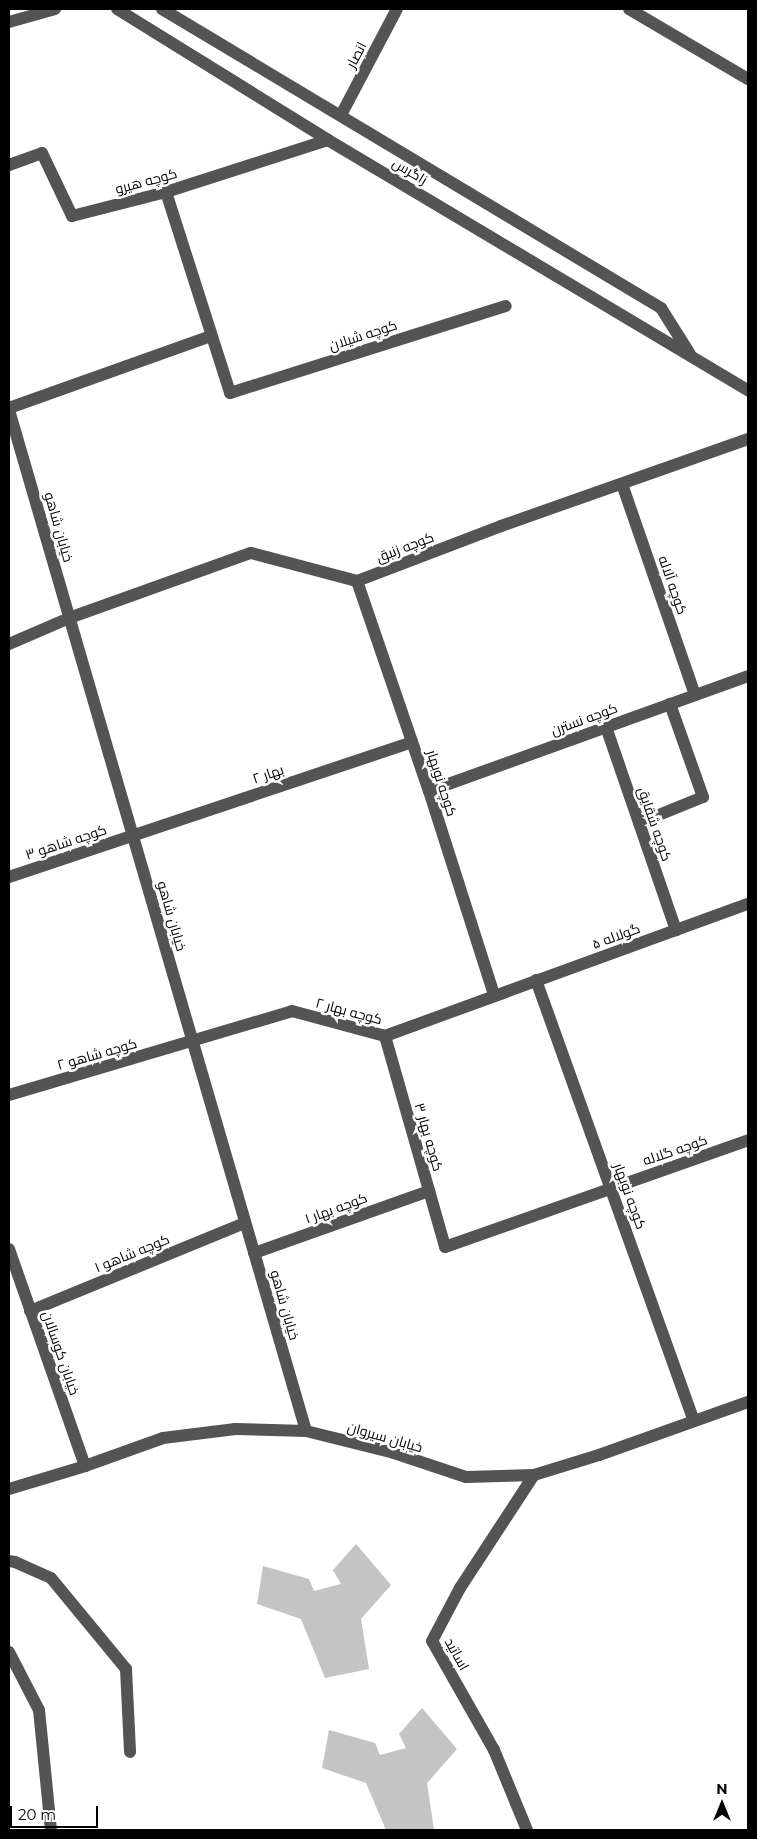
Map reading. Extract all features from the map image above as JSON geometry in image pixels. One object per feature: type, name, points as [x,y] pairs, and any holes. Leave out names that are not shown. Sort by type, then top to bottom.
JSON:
[{"type":"street","points":[[9,22],[55,9]]},
{"type":"street","name":"زاگرس","points":[[117,9],[328,140],[691,356],[747,387]]},
{"type":"street","name":"زاگرس","points":[[162,9],[661,308],[691,356]]},
{"type":"street","name":"انصار","points":[[341,115],[397,9]]},
{"type":"street","points":[[629,9],[748,79]]},
{"type":"street","name":"کوچه هیرو","points":[[9,165],[42,153],[72,216],[166,192],[328,140]]},
{"type":"street","points":[[9,409],[211,336],[166,192]]},
{"type":"street","name":"کوچه شیلان","points":[[211,336],[230,393],[506,306]]},
{"type":"street","name":"خیابان شاهو","points":[[9,409],[306,1431]]},
{"type":"street","name":"کوچه زنبق","points":[[357,581],[501,526],[748,439]]},
{"type":"street","name":"کوچه آلاله","points":[[622,484],[695,695]]},
{"type":"street","points":[[9,644],[69,618],[251,553],[357,581]]},
{"type":"street","name":"کوچه نوبهار","points":[[357,581],[429,791],[494,995]]},
{"type":"street","name":"کوچه نسترن","points":[[429,791],[748,676]]},
{"type":"street","points":[[639,823],[703,797],[670,704]]},
{"type":"street","name":"کوچه شقایق","points":[[606,727],[676,930]]},
{"type":"street","name":"بهار ۲","points":[[133,836],[412,742]]},
{"type":"street","name":"کوچه شاهو ۳","points":[[9,877],[133,836]]},
{"type":"street","name":"گولاله ۵","points":[[494,995],[748,904]]},
{"type":"street","name":"کوچه نوبهار","points":[[536,980],[694,1422]]},
{"type":"street","name":"کوچه بهار ۲","points":[[193,1042],[292,1011],[385,1036],[494,995]]},
{"type":"street","name":"کوچه بهار ۳","points":[[385,1036],[445,1247],[611,1188]]},
{"type":"street","name":"کوچه شاهو ۲","points":[[9,1095],[193,1042]]},
{"type":"street","name":"کوچه گلاله","points":[[611,1188],[748,1140]]},
{"type":"street","name":"کوچه بهار ۱","points":[[254,1253],[429,1191]]},
{"type":"street","name":"کوچه شاهو ۱","points":[[30,1311],[245,1223]]},
{"type":"street","name":"خیابان کوسالان","points":[[9,1249],[85,1466]]},
{"type":"street","name":"خیابان سیروان","points":[[9,1489],[85,1466],[163,1438],[236,1429],[306,1431],[390,1452],[466,1477],[534,1475],[599,1455],[748,1402]]},
{"type":"street","name":"اساتید","points":[[527,1830],[494,1750],[432,1640],[460,1588],[534,1475]]},
{"type":"street","points":[[9,1561],[51,1578],[126,1669],[130,1752]]},
{"type":"street","points":[[9,1652],[39,1710],[52,1830]]},
{"type":"building","points":[[356,1544],[391,1585],[361,1619],[369,1669],[325,1678],[301,1619],[257,1604],[263,1566],[309,1579],[314,1591],[341,1584],[333,1570]]},
{"type":"building","points":[[422,1708],[457,1749],[427,1783],[434,1830],[386,1830],[366,1783],[322,1768],[329,1730],[375,1743],[380,1755],[406,1748],[399,1734]]}]
